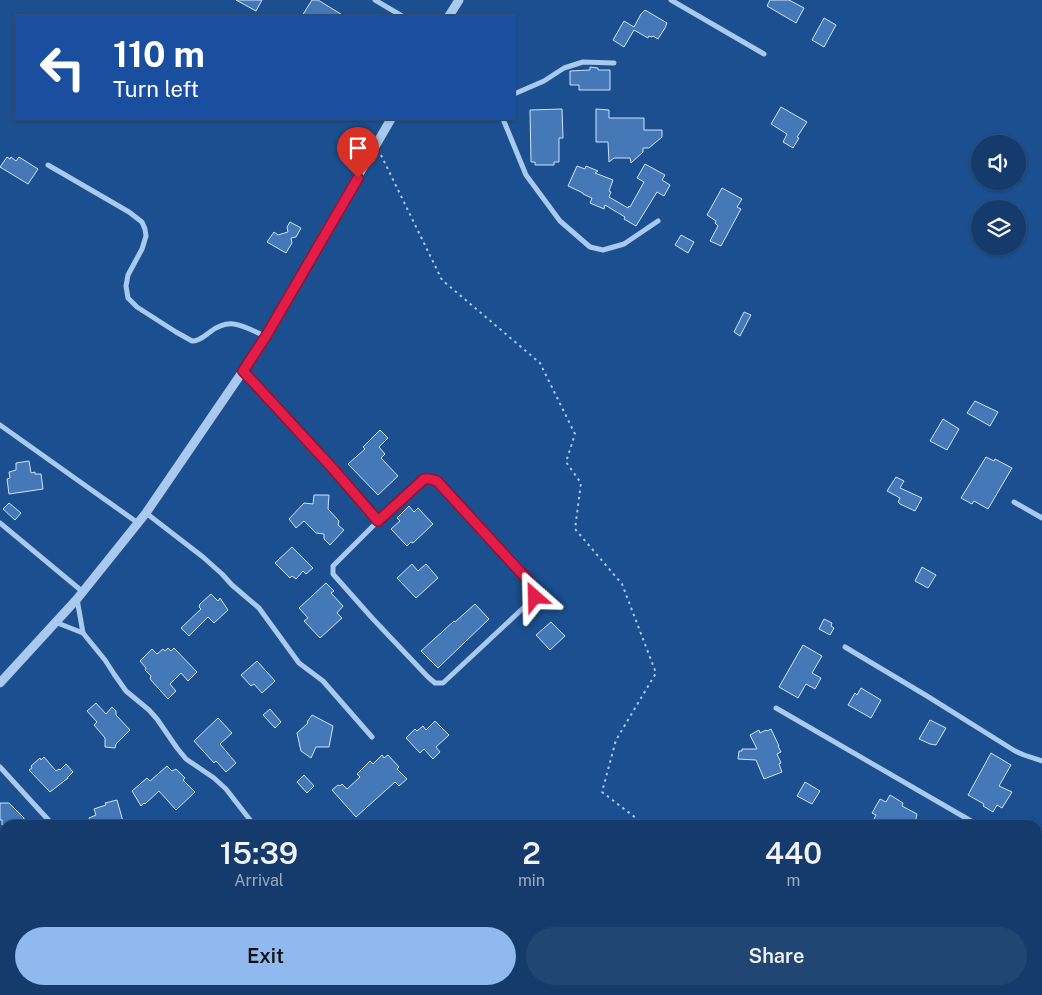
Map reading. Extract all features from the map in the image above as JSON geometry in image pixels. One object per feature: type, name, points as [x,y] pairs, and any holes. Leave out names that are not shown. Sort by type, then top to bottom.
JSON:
[{"type":"street","points":[[375,0],[400,15]]},
{"type":"street","points":[[450,15],[459,0]]},
{"type":"street","points":[[671,0],[764,54]]},
{"type":"street","points":[[515,94],[544,82],[564,68],[583,62],[614,63]]},
{"type":"street","points":[[0,683],[80,595],[146,513],[266,336],[390,120]]},
{"type":"street","points":[[503,120],[526,176],[560,222],[590,247],[603,250],[624,244],[658,221]]},
{"type":"street","points":[[48,165],[129,212],[142,222],[146,236],[142,249],[128,275],[126,286],[128,298],[137,306],[192,341],[201,339],[222,324],[232,323],[266,336]]},
{"type":"street","points":[[243,371],[378,521]]},
{"type":"street","points":[[0,425],[138,523]]},
{"type":"street","points":[[424,479],[433,479],[437,481],[536,590],[535,597],[443,682],[435,683],[373,619],[332,572],[333,566],[378,521],[424,479]]},
{"type":"street","points":[[1014,502],[1042,518]]},
{"type":"street","points":[[146,513],[203,558],[259,608],[299,663],[323,681],[372,738]]},
{"type":"street","points":[[0,524],[80,595],[83,633]]},
{"type":"street","points":[[55,622],[83,633],[105,660],[126,691],[157,719],[186,759],[214,778],[226,789],[250,820]]},
{"type":"street","points":[[845,647],[1015,751],[1042,760]]},
{"type":"street","points":[[776,708],[969,820]]},
{"type":"street","points":[[0,767],[48,820]]},
{"type":"path","points":[[376,146],[442,280],[540,363],[574,434],[566,462],[581,483],[575,529],[622,584],[656,673],[616,740],[602,792],[638,820]]},
{"type":"building","points":[[236,0],[262,0],[256,11]]},
{"type":"building","points":[[312,0],[318,0],[342,15],[303,15]]},
{"type":"building","points":[[770,0],[789,0],[804,8],[796,23],[767,6]]},
{"type":"building","points":[[645,10],[667,23],[658,39],[653,36],[648,38],[634,30],[624,47],[613,40],[624,21],[634,27]]},
{"type":"building","points":[[824,18],[836,25],[824,47],[812,40]]},
{"type":"building","points":[[590,67],[598,68],[598,70],[610,70],[610,90],[579,90],[579,85],[570,85],[570,71],[590,70]]},
{"type":"building","points":[[781,107],[807,122],[797,137],[799,138],[793,148],[783,142],[787,134],[771,124]]},
{"type":"building","points":[[562,109],[563,138],[559,138],[559,162],[554,162],[554,165],[535,165],[535,162],[531,162],[530,110]]},
{"type":"building","points":[[596,109],[609,110],[609,118],[644,118],[644,130],[662,130],[662,137],[649,148],[643,148],[643,152],[631,163],[630,158],[614,158],[609,162],[608,142],[596,142]]},
{"type":"building","points":[[7,157],[10,159],[11,157],[16,161],[19,157],[38,169],[28,184],[0,167]]},
{"type":"building","points":[[645,164],[665,175],[662,180],[670,185],[664,196],[657,192],[636,226],[605,205],[604,209],[590,203],[592,198],[568,186],[577,166],[585,169],[586,166],[598,171],[595,173],[613,180],[609,197],[628,208],[644,182],[637,178]]},
{"type":"building","points":[[722,188],[742,199],[737,207],[741,209],[721,246],[710,241],[718,226],[715,223],[716,221],[707,215]]},
{"type":"building","points":[[290,222],[301,228],[296,237],[291,238],[292,243],[286,253],[267,242],[274,232],[278,235],[288,232],[287,227]]},
{"type":"building","points":[[681,235],[694,242],[688,253],[675,245]]},
{"type":"building","points":[[744,312],[751,315],[740,336],[734,332]]},
{"type":"building","points":[[975,401],[998,412],[990,426],[967,413]]},
{"type":"building","points":[[943,419],[959,429],[947,450],[930,441]]},
{"type":"building","points":[[380,430],[388,438],[379,447],[385,454],[381,458],[398,476],[378,495],[348,464],[365,449],[363,447]]},
{"type":"building","points":[[986,457],[994,461],[995,459],[1012,468],[988,509],[974,501],[972,504],[961,498]]},
{"type":"building","points":[[29,461],[31,473],[41,474],[43,489],[9,494],[7,479],[10,478],[9,472],[16,470],[16,463]]},
{"type":"building","points":[[896,477],[904,481],[900,488],[922,498],[915,511],[900,504],[898,502],[900,498],[887,491]]},
{"type":"building","points":[[314,495],[329,495],[328,509],[339,521],[338,525],[344,530],[330,545],[324,539],[324,534],[316,533],[304,521],[296,528],[289,519],[304,503],[313,504]]},
{"type":"building","points":[[9,503],[21,513],[15,520],[3,509]]},
{"type":"building","points":[[409,506],[414,512],[418,508],[433,524],[413,543],[411,542],[407,546],[391,529],[400,521],[397,518]]},
{"type":"building","points":[[292,547],[313,568],[306,574],[303,571],[296,579],[292,576],[290,578],[275,563]]},
{"type":"building","points":[[412,564],[418,571],[426,564],[438,578],[416,598],[397,578]]},
{"type":"building","points":[[922,567],[936,575],[928,588],[915,581]]},
{"type":"building","points":[[326,583],[334,591],[331,593],[343,606],[337,613],[342,618],[320,638],[304,621],[308,618],[299,608]]},
{"type":"building","points":[[211,594],[218,601],[220,598],[228,610],[214,623],[208,617],[189,636],[181,628],[201,609],[199,607],[200,604]]},
{"type":"building","points":[[475,604],[489,619],[438,668],[421,651]]},
{"type":"building","points":[[824,619],[832,623],[831,626],[834,628],[830,635],[819,629]]},
{"type":"building","points":[[551,622],[565,636],[550,650],[536,635]]},
{"type":"building","points":[[803,645],[822,656],[812,673],[821,678],[815,689],[806,684],[798,698],[779,687]]},
{"type":"building","points":[[168,648],[171,651],[174,648],[197,672],[188,681],[181,673],[170,684],[176,691],[168,699],[150,679],[151,676],[140,661],[152,649],[157,654],[163,649],[165,651]]},
{"type":"building","points":[[257,661],[275,681],[262,693],[254,684],[251,686],[241,675]]},
{"type":"building","points":[[861,688],[881,700],[871,718],[848,705],[855,693],[857,695]]},
{"type":"building","points":[[96,703],[106,714],[112,707],[116,711],[116,715],[130,730],[116,744],[115,748],[105,747],[105,738],[94,725],[97,722],[87,711]]},
{"type":"building","points":[[270,709],[281,722],[275,728],[263,715]]},
{"type":"building","points":[[312,715],[333,726],[329,747],[316,747],[311,758],[301,751],[297,733],[308,723]]},
{"type":"building","points":[[218,718],[232,733],[220,744],[236,763],[226,772],[216,761],[214,763],[194,741]]},
{"type":"building","points":[[930,720],[946,728],[936,745],[919,739]]},
{"type":"building","points":[[435,721],[449,735],[436,747],[440,752],[433,759],[424,749],[420,753],[406,738],[415,729],[417,731],[423,726],[426,730]]},
{"type":"building","points":[[771,729],[781,752],[777,754],[782,772],[764,779],[756,760],[738,759],[739,751],[742,751],[742,749],[757,749],[750,735],[759,730],[760,733]]},
{"type":"building","points":[[991,753],[1011,765],[999,786],[1012,792],[1002,808],[997,805],[993,812],[983,806],[984,804],[968,795]]},
{"type":"building","points":[[382,755],[384,758],[388,755],[399,767],[397,769],[407,779],[399,786],[395,782],[356,817],[332,790],[342,784],[347,789],[360,777],[357,774],[370,761],[373,764]]},
{"type":"building","points":[[44,757],[56,771],[66,764],[73,772],[50,792],[29,770],[40,758],[41,760]]},
{"type":"building","points":[[167,766],[172,771],[176,769],[185,778],[183,780],[195,792],[176,810],[159,791],[141,806],[132,791],[147,778],[150,781]]},
{"type":"building","points":[[304,775],[314,786],[307,793],[297,782]]},
{"type":"building","points":[[805,782],[820,791],[812,804],[797,796]]},
{"type":"building","points":[[890,795],[903,803],[902,806],[917,814],[916,819],[918,820],[874,820],[876,815],[872,813],[880,799],[886,802]]},
{"type":"building","points":[[117,800],[123,820],[90,820],[89,818],[96,815],[94,809],[106,805],[105,803]]},
{"type":"building","points":[[0,803],[9,803],[24,818],[24,820],[0,820]]},
{"type":"route","points":[[358,178],[266,336],[243,371],[378,521],[424,479],[433,479],[437,481],[524,576],[536,590],[535,597]]}]
